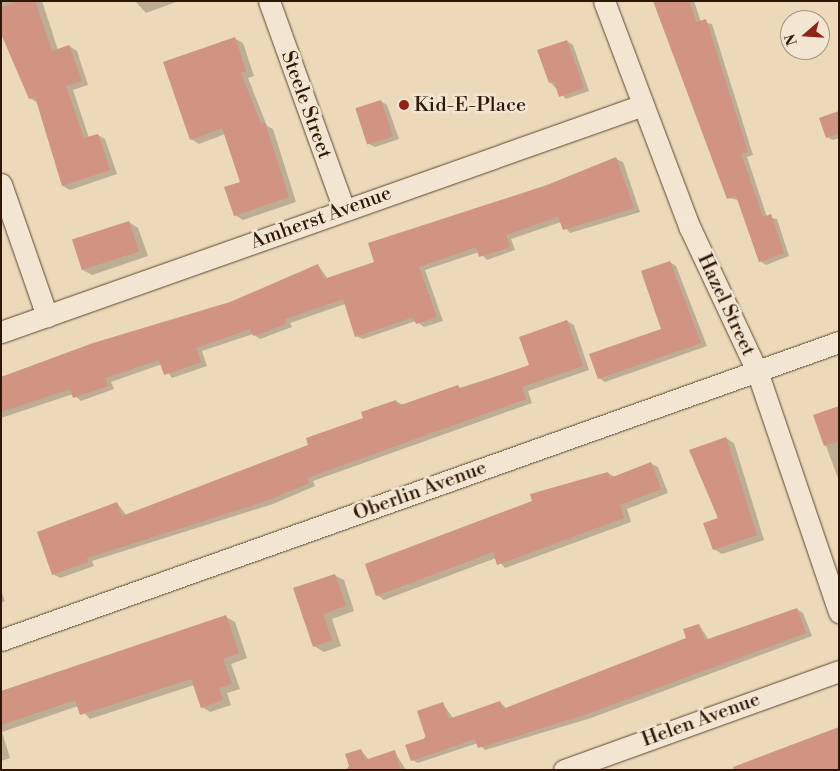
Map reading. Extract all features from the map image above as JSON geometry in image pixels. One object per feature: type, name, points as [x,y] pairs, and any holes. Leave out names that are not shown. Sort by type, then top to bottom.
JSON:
[{"type":"street","name":"Steele Street","points":[[269,1],[344,209]]},
{"type":"street","name":"Hazel Street","points":[[604,1],[690,228],[757,371],[839,612]]},
{"type":"street","name":"Amherst Avenue","points":[[1,332],[344,209],[643,105]]},
{"type":"street","points":[[1,184],[47,316]]},
{"type":"street","name":"Oberlin Avenue","points":[[1,640],[839,342]]},
{"type":"street","name":"Helen Avenue","points":[[564,770],[839,671]]},
{"type":"building","points":[[19,1],[35,1],[52,51],[69,45],[82,81],[66,86],[84,138],[98,134],[110,170],[62,186],[35,97],[29,99],[1,34],[1,7]]},
{"type":"building","points":[[653,1],[689,1],[696,22],[706,19],[748,152],[741,154],[763,217],[771,214],[784,253],[759,262],[736,196],[727,199]]},
{"type":"building","points":[[235,37],[246,71],[241,73],[261,124],[265,123],[289,197],[234,216],[224,187],[240,182],[222,128],[190,140],[163,62]]},
{"type":"building","points":[[567,40],[584,88],[559,97],[554,81],[549,83],[537,50]]},
{"type":"building","points":[[381,100],[393,136],[367,144],[355,108]]},
{"type":"building","points":[[839,111],[839,133],[826,138],[819,118]]},
{"type":"building","points":[[616,157],[634,208],[563,230],[558,217],[506,235],[510,247],[479,257],[476,247],[419,267],[437,317],[416,324],[413,317],[355,337],[343,299],[285,319],[286,324],[253,336],[250,329],[196,348],[201,362],[164,375],[159,360],[105,378],[108,386],[73,398],[70,389],[1,412],[1,377],[93,343],[230,302],[318,264],[324,279],[374,262],[368,243],[547,185]]},
{"type":"building","points":[[129,221],[139,251],[82,270],[72,240]]},
{"type":"building","points":[[670,261],[701,343],[598,379],[589,354],[661,329],[641,271]]},
{"type":"building","points":[[567,320],[583,366],[522,387],[526,399],[307,478],[309,483],[266,501],[87,558],[88,562],[52,575],[37,532],[117,502],[122,516],[308,445],[306,438],[363,418],[361,412],[396,400],[398,406],[458,385],[460,389],[529,365],[519,337]]},
{"type":"building","points":[[839,406],[839,441],[824,446],[813,415]]},
{"type":"building","points":[[726,437],[757,535],[713,550],[703,523],[718,518],[689,450]]},
{"type":"building","points":[[651,462],[661,489],[620,505],[624,518],[497,565],[493,552],[376,596],[365,564],[532,501],[530,494],[608,472],[610,478]]},
{"type":"building","points":[[335,574],[346,606],[323,614],[332,640],[313,647],[293,588]]},
{"type":"building","points":[[797,608],[806,633],[584,715],[478,748],[475,739],[411,761],[405,745],[426,738],[417,711],[443,702],[449,719],[500,701],[503,709],[686,638],[683,629],[699,624],[705,640]]},
{"type":"building","points":[[226,615],[239,653],[223,659],[232,684],[219,688],[223,700],[201,708],[191,679],[80,715],[75,700],[1,725],[1,691]]},
{"type":"building","points":[[839,727],[839,770],[734,770],[733,767]]},
{"type":"building","points":[[361,749],[365,760],[395,750],[401,770],[346,770],[349,766],[345,754]]},
{"type":"place","name":"Kid-E-Place","points":[[404,105]]}]
